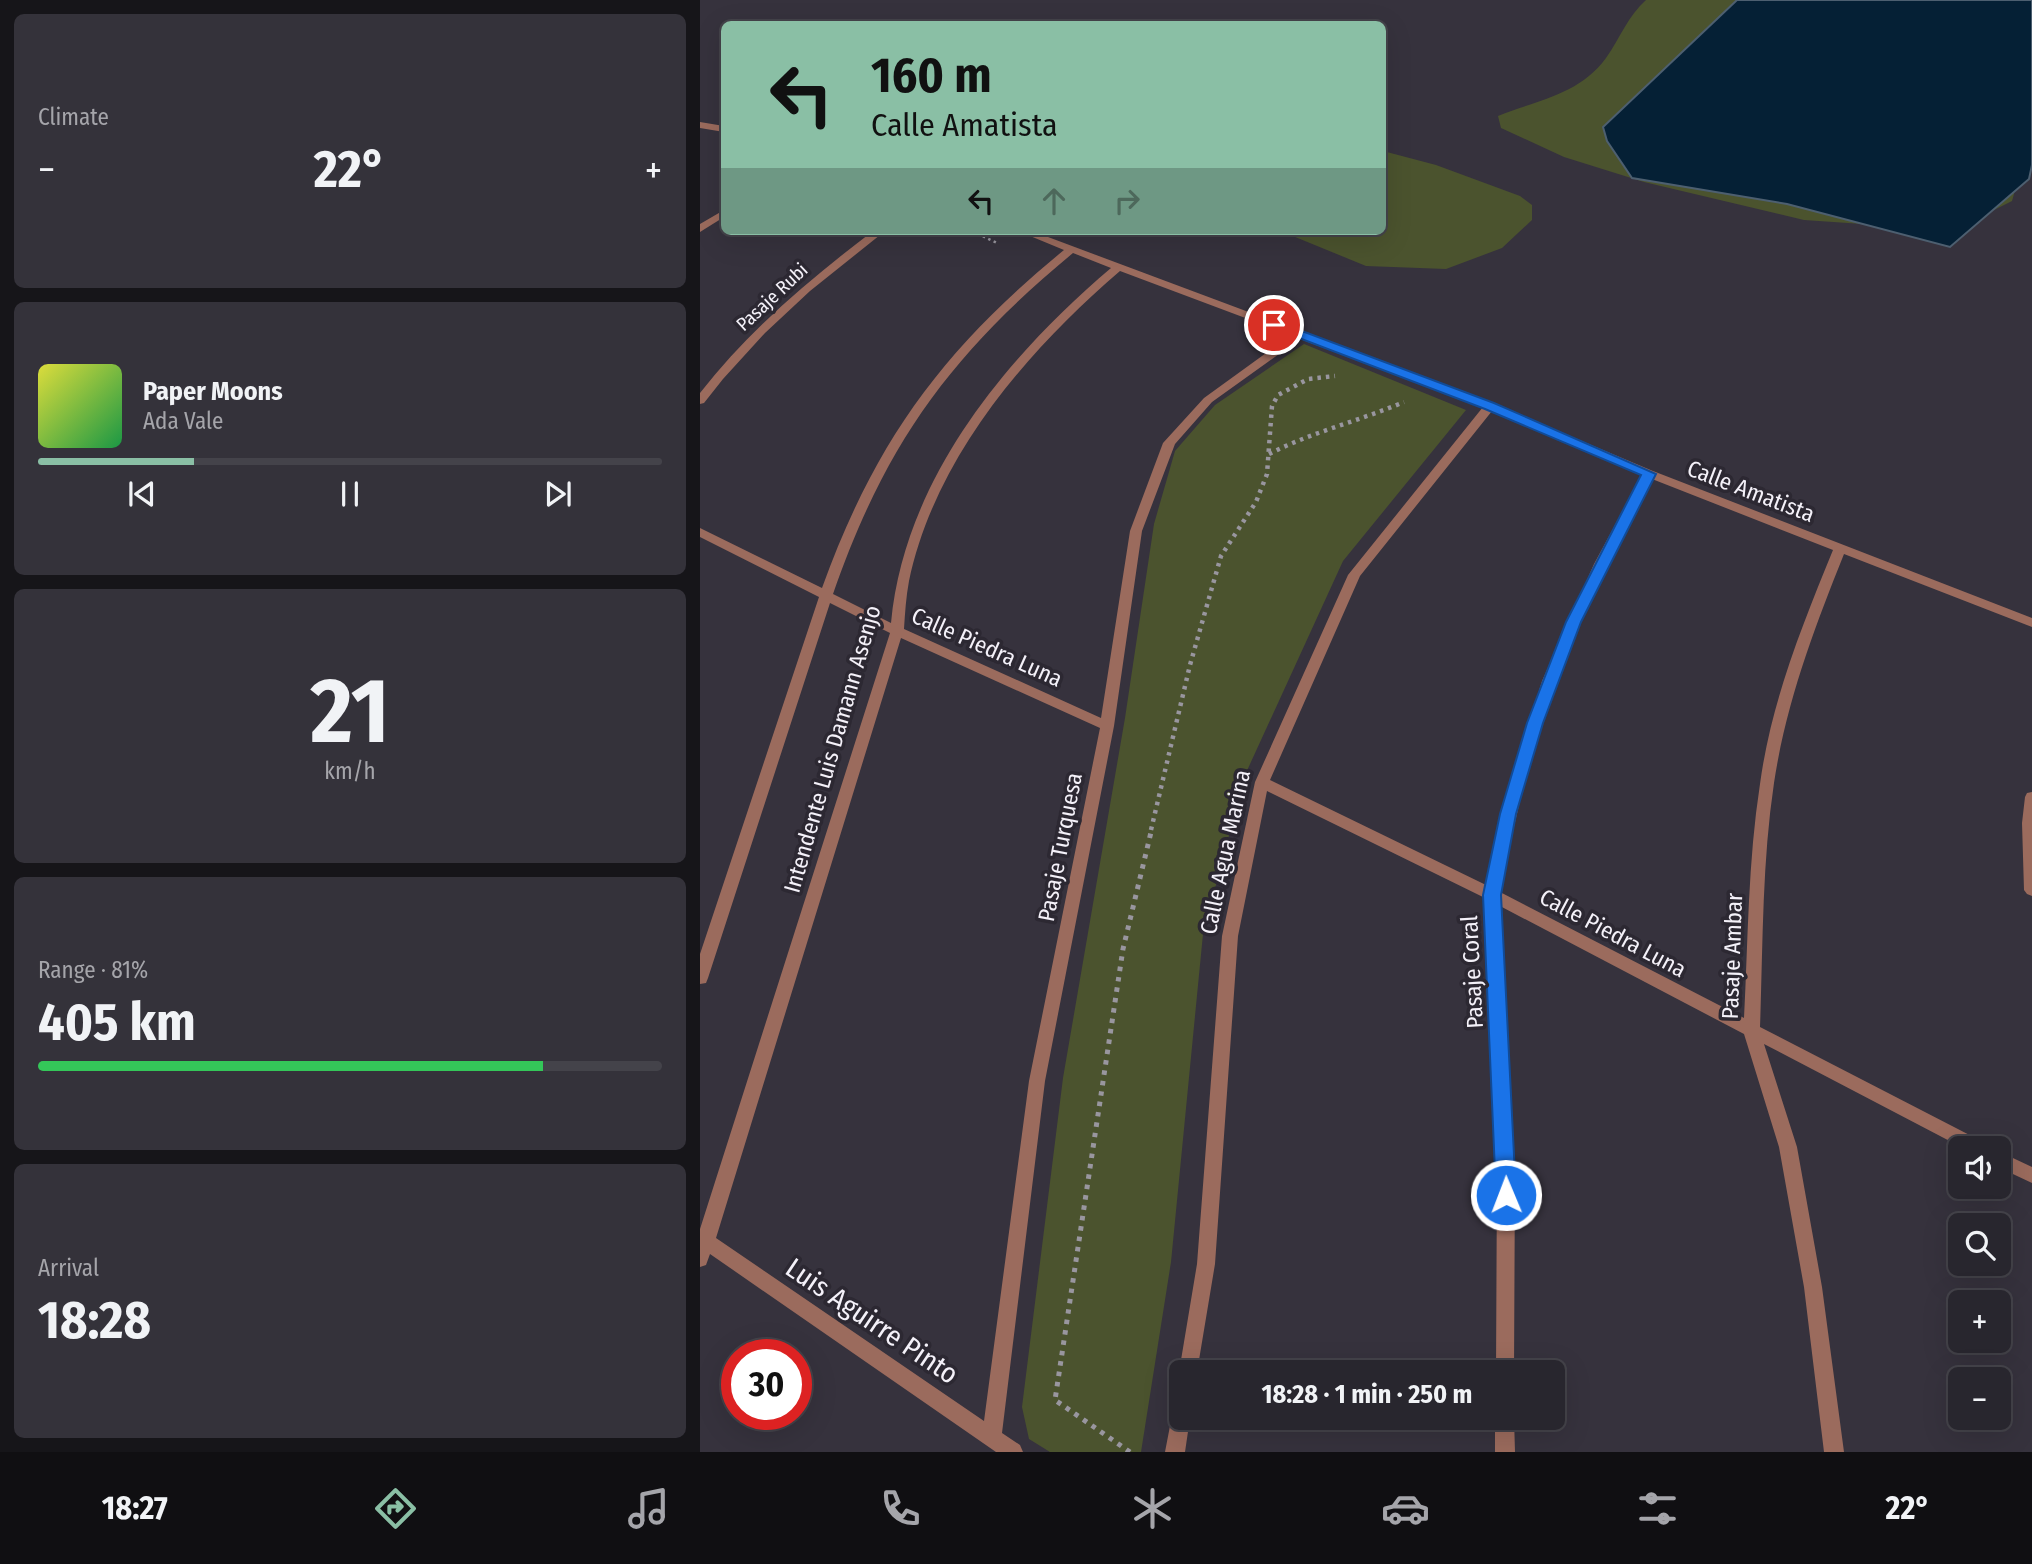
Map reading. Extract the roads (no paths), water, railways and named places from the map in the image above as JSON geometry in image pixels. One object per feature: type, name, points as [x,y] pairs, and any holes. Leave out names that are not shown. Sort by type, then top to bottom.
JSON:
[{"type":"street","points":[[700,125],[721,128]]},
{"type":"street","points":[[700,229],[721,215]]},
{"type":"street","name":"Pasaje Rubi","points":[[700,401],[727,363],[824,272],[875,235]]},
{"type":"street","name":"Calle Amatista","points":[[1033,235],[1490,406],[1649,474],[2032,623]]},
{"type":"street","name":"Intendente Luis Damann Asenjo","points":[[700,978],[826,596],[868,488],[915,410],[977,334],[1070,250]]},
{"type":"street","name":"Intendente Luis Damann Asenjo","points":[[702,1247],[897,631],[903,577],[920,528],[964,439],[1024,358],[1057,322],[1118,267]]},
{"type":"street","name":"Pasaje Turquesa","points":[[992,1435],[1037,1081],[1107,726],[1136,531],[1169,443],[1208,400],[1300,334]]},
{"type":"street","name":"Calle Agua Marina","points":[[1190,1360],[1206,1264],[1230,936],[1262,782],[1354,575],[1490,406]]},
{"type":"street","name":"Pasaje Coral","points":[[1506,1360],[1507,1169],[1492,895],[1508,814],[1549,681],[1600,564],[1649,474]]},
{"type":"street","name":"Calle Piedra Luna","points":[[700,532],[897,631],[1107,726]]},
{"type":"street","name":"Pasaje Ambar","points":[[1834,1452],[1813,1287],[1788,1147],[1752,1032],[1759,855],[1767,782],[1782,710],[1801,645],[1840,548]]},
{"type":"street","name":"Calle Piedra Luna","points":[[1262,782],[1492,895],[1956,1136]]},
{"type":"street","points":[[2032,797],[2029,823],[2032,890]]},
{"type":"street","points":[[2011,1164],[2032,1175]]},
{"type":"street","name":"Luis Aguirre Pinto","points":[[702,1247],[992,1435],[1013,1452]]},
{"type":"street","points":[[1175,1452],[1178,1430]]},
{"type":"street","points":[[1505,1430],[1505,1452]]},
{"type":"water","points":[[1737,0],[2032,0],[2032,165],[2029,179],[1950,247],[1787,204],[1632,178],[1607,141],[1603,127]]}]
